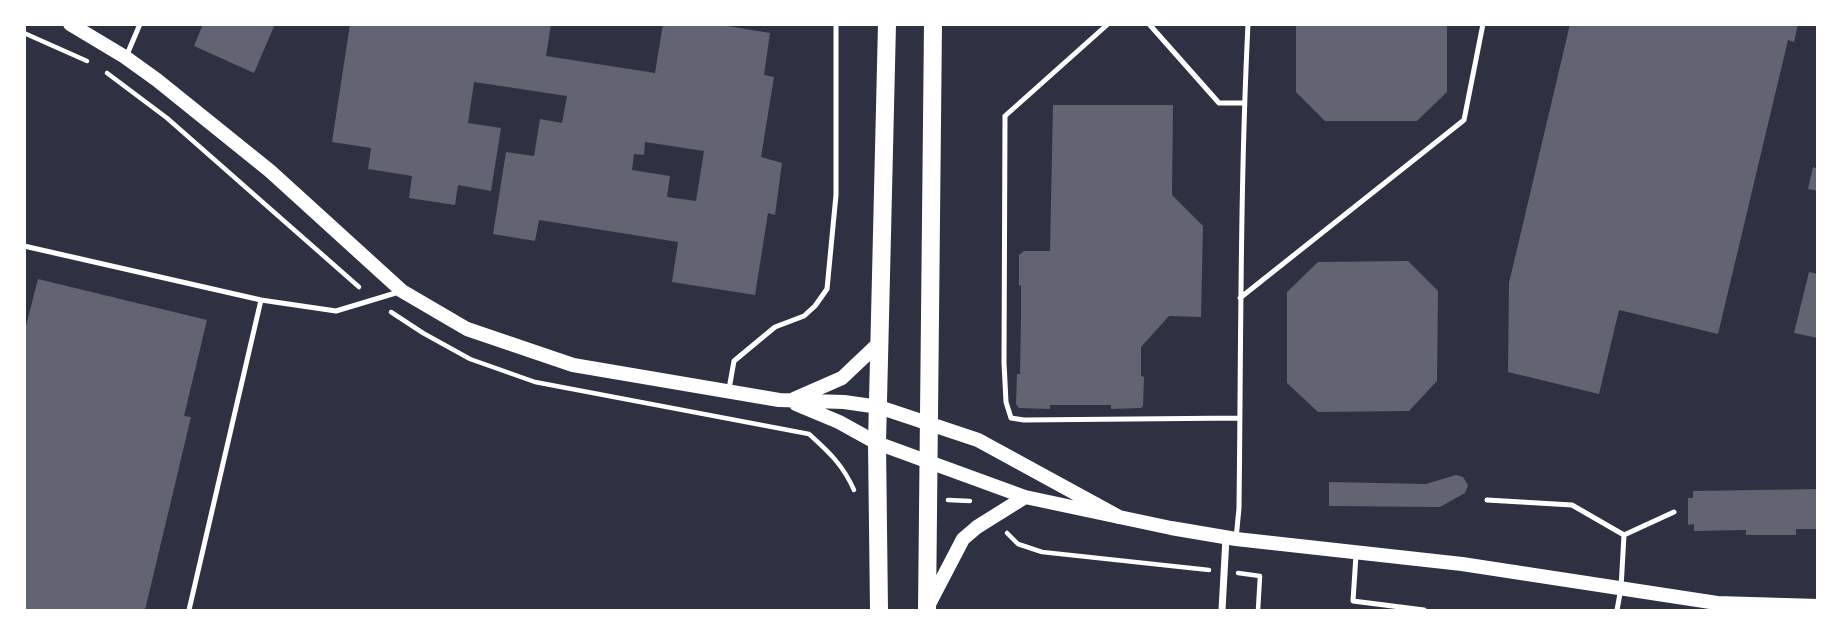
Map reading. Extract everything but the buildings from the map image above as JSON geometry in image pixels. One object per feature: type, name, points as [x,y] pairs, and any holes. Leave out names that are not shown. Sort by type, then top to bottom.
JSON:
[{"type":"main road","points":[[70,24],[157,80],[270,172],[402,291],[467,329],[573,365],[789,401],[844,401],[879,407],[978,440],[1119,517]]},
{"type":"main road","points":[[879,611],[877,443],[887,24]]},
{"type":"main road","points":[[927,610],[933,24]]},
{"type":"main road","points":[[789,401],[842,378],[880,342]]},
{"type":"main road","points":[[789,401],[839,422],[877,443],[1025,497],[1119,517],[1231,538],[1462,564],[1717,603],[1818,606]]},
{"type":"main road","points":[[927,610],[963,539],[1025,497]]},
{"type":"street","points":[[1222,611],[1231,538]]},
{"type":"lane","points":[[125,57],[140,24]]},
{"type":"lane","points":[[729,391],[734,361],[775,327],[804,316],[827,289],[836,195],[836,24]]},
{"type":"lane","points":[[1108,24],[1005,116],[1004,363],[1008,410],[1011,418],[1024,420],[1240,418]]},
{"type":"lane","points":[[1149,24],[1219,103],[1244,103]]},
{"type":"lane","points":[[1231,538],[1239,508],[1240,298],[1248,24]]},
{"type":"lane","points":[[1240,298],[1464,120],[1483,24]]},
{"type":"lane","points":[[24,246],[261,300],[336,311],[402,291]]},
{"type":"lane","points":[[189,611],[261,300]]},
{"type":"lane","points":[[1487,500],[1572,505],[1625,535]]},
{"type":"lane","points":[[1625,535],[1674,512]]},
{"type":"lane","points":[[1617,611],[1625,535]]},
{"type":"lane","points":[[1357,552],[1353,601],[1424,611]]}]
